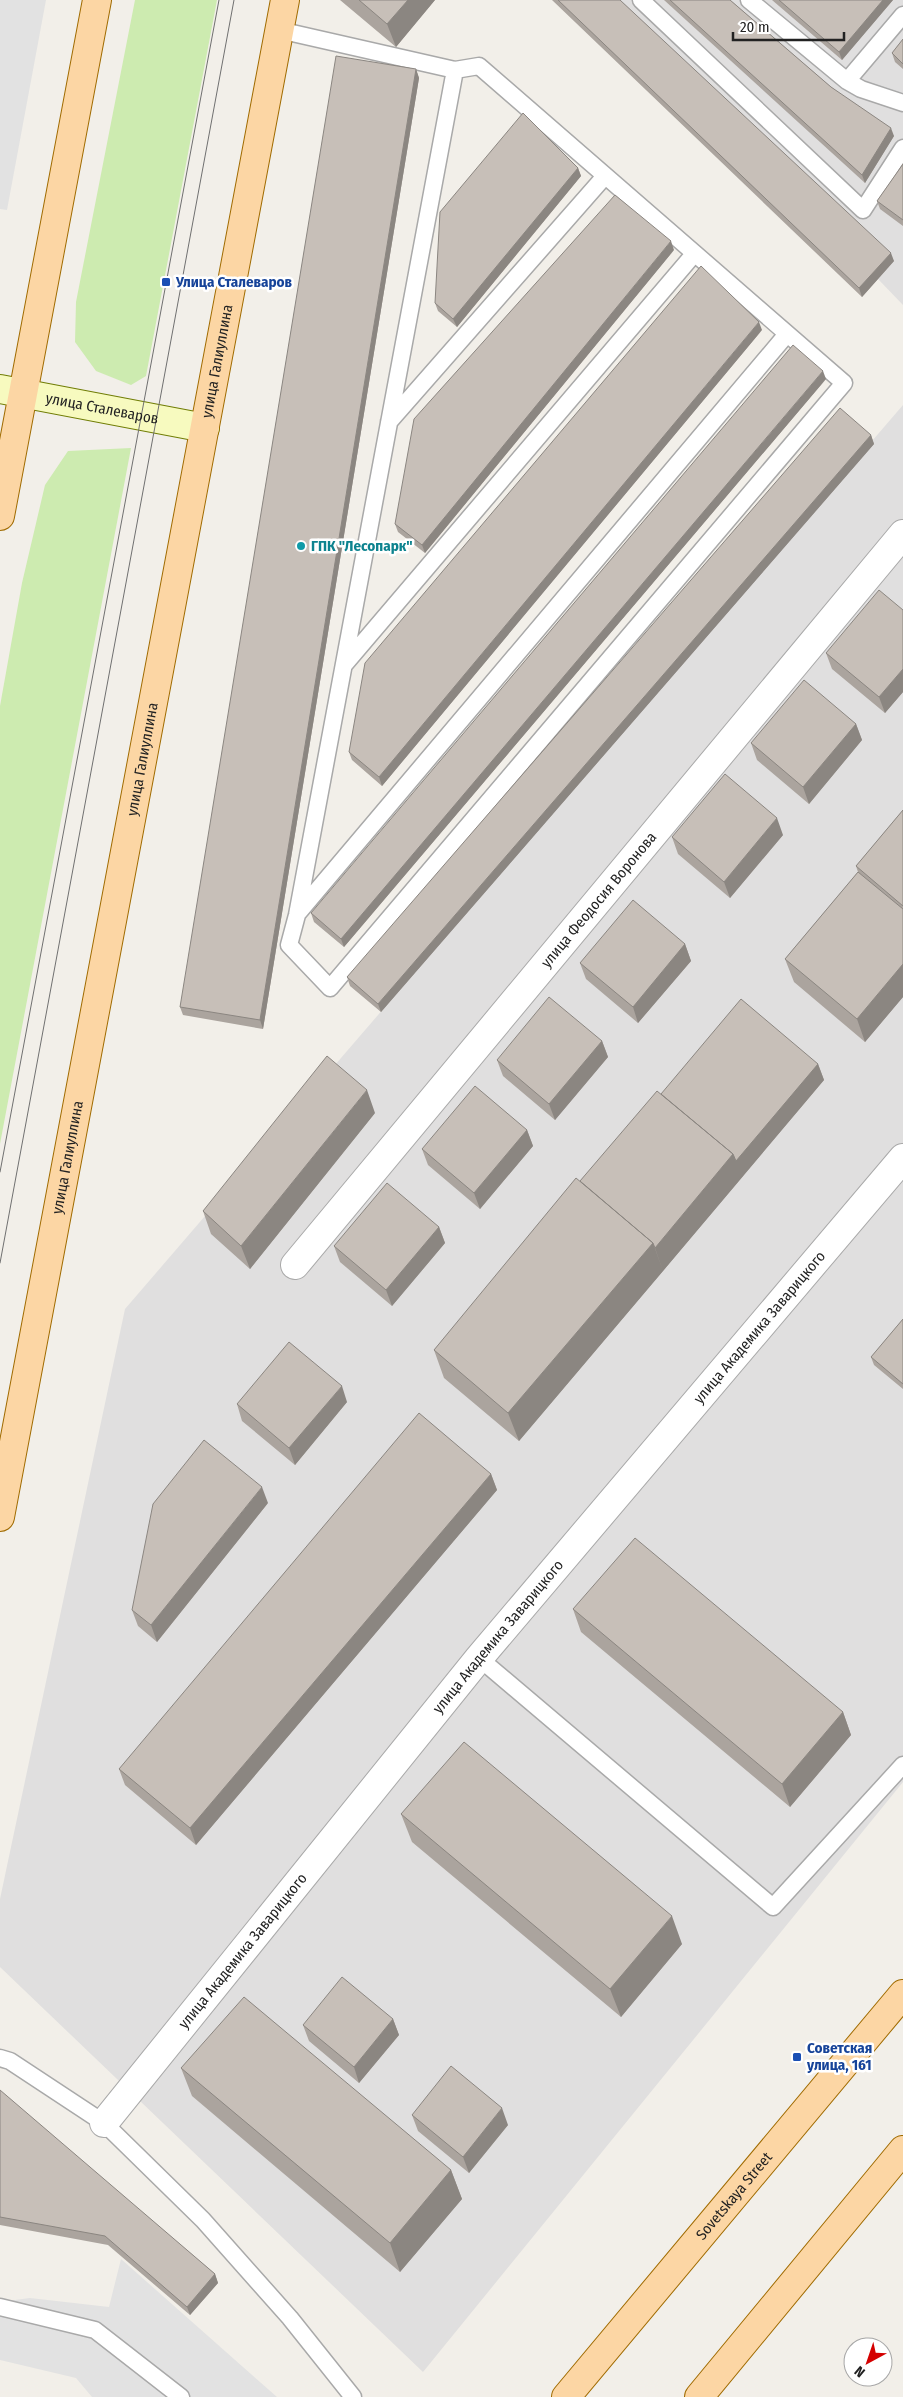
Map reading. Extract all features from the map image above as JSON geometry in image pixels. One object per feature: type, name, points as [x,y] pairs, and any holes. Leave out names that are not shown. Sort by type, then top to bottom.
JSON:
[{"type":"main road","points":[[0,516],[12,391],[97,0]]},
{"type":"main road","name":"улица Галиуллина","points":[[0,1517],[285,0]]},
{"type":"main road","name":"улица Сталеваров","points":[[12,391],[205,428]]},
{"type":"main road","name":"Sovetskaya Street","points":[[566,2397],[903,1994]]},
{"type":"main road","points":[[699,2397],[903,2150]]},
{"type":"street","name":"улица Феодосия Воронова","points":[[295,1265],[903,534]]},
{"type":"street","name":"улица Академика Заварицкого","points":[[104,2123],[479,1658],[903,1158]]},
{"type":"lane","points":[[641,0],[863,210],[903,148]]},
{"type":"lane","points":[[749,0],[847,81],[903,103]]},
{"type":"lane","points":[[847,81],[903,15]]},
{"type":"lane","points":[[279,30],[455,70],[479,66],[844,383],[330,988],[289,945],[297,915],[455,70]]},
{"type":"lane","points":[[389,422],[605,176]]},
{"type":"lane","points":[[343,667],[694,254]]},
{"type":"lane","points":[[297,915],[787,334]]},
{"type":"lane","points":[[479,1658],[773,1907],[903,1765]]},
{"type":"lane","points":[[0,2058],[10,2061],[104,2123],[204,2220],[290,2318],[353,2397]]},
{"type":"lane","points":[[0,2307],[95,2330],[181,2397]]},
{"type":"shaded area","points":[[0,0],[46,0],[7,210],[0,209]]},
{"type":"shaded area","points":[[610,0],[903,0],[903,305]]},
{"type":"shaded area","points":[[903,405],[903,1782],[423,2372],[0,1967],[0,1899],[125,1309]]},
{"type":"shaded area","points":[[121,2259],[277,2397],[92,2397],[76,2378],[0,2360],[0,2302],[30,2298],[109,2307]]},
{"type":"green space","points":[[135,0],[217,0],[146,376],[131,385],[96,371],[75,342],[76,302]]},
{"type":"green space","points":[[131,448],[0,1144],[0,706],[22,583],[45,485],[68,451]]},
{"type":"building","points":[[359,0],[408,0],[387,24]]},
{"type":"building","points":[[558,0],[620,0],[891,253],[859,288]]},
{"type":"building","points":[[670,0],[730,0],[831,87],[891,128],[862,175]]},
{"type":"building","points":[[779,0],[883,0],[839,52]]},
{"type":"building","points":[[903,39],[903,64],[892,53]]},
{"type":"building","name":"ГПК \"Лесопарк\"","points":[[336,56],[416,69],[260,1020],[180,1007]]},
{"type":"building","points":[[523,113],[578,168],[453,319],[435,303],[440,212]]},
{"type":"building","points":[[903,164],[903,220],[877,201]]},
{"type":"building","points":[[615,195],[671,241],[422,545],[395,524],[414,419]]},
{"type":"building","points":[[701,266],[759,322],[379,777],[349,752],[365,663]]},
{"type":"building","points":[[793,345],[823,371],[341,939],[311,913]]},
{"type":"building","points":[[840,408],[871,435],[378,1004],[347,977]]},
{"type":"building","points":[[879,590],[903,610],[903,669],[879,697],[826,653]]},
{"type":"building","points":[[804,680],[856,724],[803,787],[751,743]]},
{"type":"building","points":[[725,774],[777,818],[724,882],[672,837]]},
{"type":"building","points":[[903,810],[903,906],[856,866]]},
{"type":"building","points":[[858,872],[903,909],[903,964],[857,1019],[785,959]]},
{"type":"building","points":[[633,900],[685,944],[633,1007],[580,963]]},
{"type":"building","points":[[549,997],[602,1041],[549,1104],[497,1060]]},
{"type":"building","points":[[741,999],[818,1064],[736,1161],[733,1154],[661,1094]]},
{"type":"building","points":[[327,1056],[367,1090],[241,1246],[203,1211]]},
{"type":"building","points":[[475,1086],[527,1130],[474,1193],[422,1149]]},
{"type":"building","points":[[657,1091],[733,1154],[655,1248],[653,1243],[580,1181]]},
{"type":"building","points":[[576,1178],[653,1243],[508,1413],[434,1350]]},
{"type":"building","points":[[387,1183],[439,1227],[386,1290],[334,1246]]},
{"type":"building","points":[[903,1319],[903,1384],[871,1357]]},
{"type":"building","points":[[289,1342],[342,1386],[289,1448],[237,1404]]},
{"type":"building","points":[[419,1413],[491,1474],[190,1828],[119,1769]]},
{"type":"building","points":[[204,1440],[262,1487],[151,1625],[132,1610],[153,1504]]},
{"type":"building","points":[[635,1538],[843,1712],[782,1784],[573,1609]]},
{"type":"building","points":[[464,1742],[672,1916],[610,1989],[401,1814]]},
{"type":"building","points":[[342,1977],[393,2019],[354,2067],[303,2025]]},
{"type":"building","points":[[244,1997],[451,2170],[390,2243],[181,2068]]},
{"type":"building","points":[[451,2066],[502,2108],[463,2157],[412,2115]]},
{"type":"building","points":[[0,2090],[215,2274],[187,2307],[105,2236],[0,2217]]},
{"type":"tram line","points":[[0,1172],[219,0]]},
{"type":"tram line","points":[[0,1263],[234,0]]},
{"type":"place","name":"Улица Сталеваров","points":[[166,282]]},
{"type":"place","name":"ГПК \"Лесопарк\"","points":[[301,546]]},
{"type":"place","name":"Советская улица, 161","points":[[797,2057]]}]
